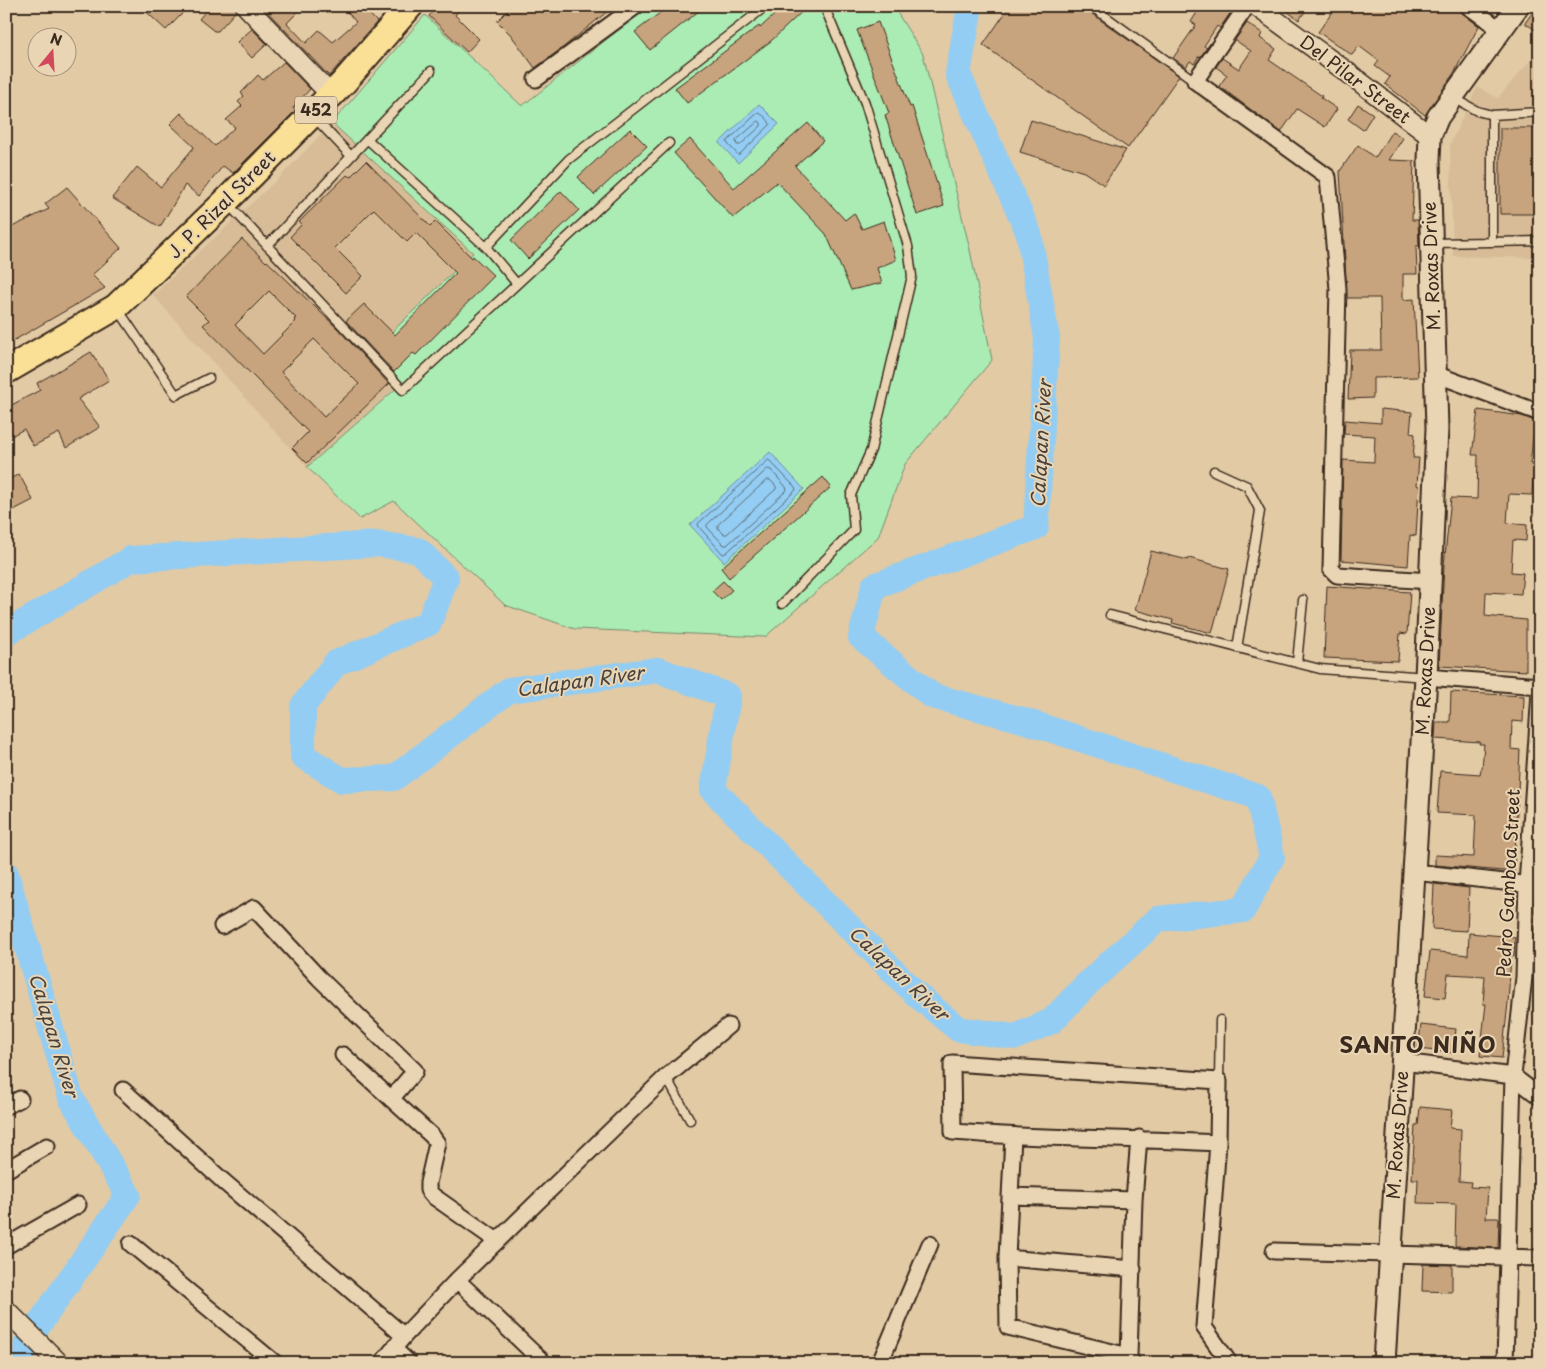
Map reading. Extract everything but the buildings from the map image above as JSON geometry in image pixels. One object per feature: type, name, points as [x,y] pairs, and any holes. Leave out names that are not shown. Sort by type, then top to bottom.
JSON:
[{"type":"highway","name":"J. P. Rizal Street","points":[[6,371],[116,307],[312,115],[410,6]]},
{"type":"main road","name":"M. Roxas Drive","points":[[1384,1363],[1426,677],[1437,428],[1431,243],[1430,136],[1438,117],[1518,6]]},
{"type":"street","points":[[246,6],[331,95]]},
{"type":"street","points":[[536,79],[635,6]]},
{"type":"street","points":[[1247,6],[1195,81],[1328,177],[1338,289],[1331,569],[1338,575],[1430,581]]},
{"type":"street","name":"Del Pilar Street","points":[[1256,6],[1347,72],[1430,136]]},
{"type":"street","points":[[1468,6],[1501,30]]},
{"type":"street","points":[[1435,374],[1540,413]]},
{"type":"street","points":[[1426,677],[1540,686]]},
{"type":"street","name":"Pedro Gamboa Street","points":[[1505,1363],[1513,1076],[1533,886],[1540,692]]},
{"type":"street","points":[[1414,872],[1533,886]]},
{"type":"street","points":[[222,926],[254,908],[318,978],[415,1071],[391,1099]]},
{"type":"street","points":[[382,1363],[404,1336],[497,1241],[666,1077],[728,1026]]},
{"type":"street","points":[[343,1055],[432,1136],[437,1143],[428,1190],[433,1196],[497,1241]]},
{"type":"street","points":[[1403,1062],[1513,1076],[1540,1097]]},
{"type":"street","points":[[1218,1143],[1139,1138],[1013,1136],[953,1132],[952,1063],[1220,1081],[1218,1143],[1204,1327],[1227,1362]]},
{"type":"street","points":[[123,1090],[223,1181],[404,1336]]},
{"type":"street","points":[[1013,1136],[1007,1258],[1008,1327],[1131,1359],[1134,1200],[1139,1138]]},
{"type":"street","points":[[6,1170],[47,1146]]},
{"type":"street","points":[[1010,1196],[1134,1200]]},
{"type":"street","points":[[6,1246],[78,1205]]},
{"type":"street","points":[[131,1244],[274,1363]]},
{"type":"street","points":[[880,1363],[930,1244]]},
{"type":"street","points":[[1274,1251],[1540,1258]]},
{"type":"street","points":[[1007,1258],[1133,1269]]},
{"type":"street","points":[[457,1280],[544,1363]]},
{"type":"street","points":[[10,1314],[59,1363]]},
{"type":"street","points":[[394,1349],[409,1363]]},
{"type":"lane","points":[[486,247],[569,160],[766,6]]},
{"type":"lane","points":[[782,604],[854,530],[851,495],[871,450],[912,276],[908,246],[865,102],[824,6]]},
{"type":"lane","points":[[1091,6],[1195,81]]},
{"type":"lane","points":[[267,246],[431,71]]},
{"type":"lane","points":[[1452,98],[1477,111],[1492,115],[1540,112]]},
{"type":"lane","points":[[312,115],[352,156]]},
{"type":"lane","points":[[1492,115],[1492,242]]},
{"type":"lane","points":[[367,139],[486,247],[517,284]]},
{"type":"lane","points":[[225,202],[403,390],[669,143]]},
{"type":"lane","points":[[1431,243],[1540,241]]},
{"type":"lane","points":[[116,307],[176,395],[209,378]]},
{"type":"lane","points":[[1214,472],[1247,486],[1260,511],[1237,648]]},
{"type":"lane","points":[[1297,663],[1303,600]]},
{"type":"lane","points":[[1110,615],[1320,669],[1426,677]]},
{"type":"lane","points":[[1220,1020],[1220,1081]]},
{"type":"lane","points":[[666,1077],[690,1120]]},
{"type":"shaded area","points":[[1540,49],[1540,258],[1453,256],[1450,144],[1477,87],[1498,98]]},
{"type":"shaded area","points":[[332,123],[473,253],[367,356],[398,386],[307,467],[153,295],[278,179]]},
{"type":"green space","points":[[649,6],[893,6],[923,54],[970,250],[992,360],[905,464],[878,537],[765,637],[575,629],[505,605],[394,501],[360,519],[307,467],[398,387],[367,356],[473,253],[332,123],[425,15],[522,106]]},
{"type":"water","points":[[759,104],[779,124],[738,163],[719,143]]},
{"type":"water","points":[[770,452],[804,489],[724,562],[690,525]]},
{"type":"waterway","name":"Calapan River","points":[[6,633],[131,559],[377,544],[418,550],[446,578],[429,623],[336,663],[303,706],[303,756],[342,780],[394,778],[509,690],[658,670],[728,696],[713,790],[916,994],[958,1029],[1015,1037],[1052,1021],[1087,984],[1158,919],[1243,910],[1272,857],[1258,797],[1019,719],[932,696],[861,637],[874,586],[1036,527],[1047,338],[1029,234],[958,74],[970,6]]},
{"type":"waterway","name":"Calapan River","points":[[6,874],[71,1098],[128,1195],[29,1339],[18,1363]]},
{"type":"district","name":"SANTO NIÑO","points":[[1418,1045]]}]
